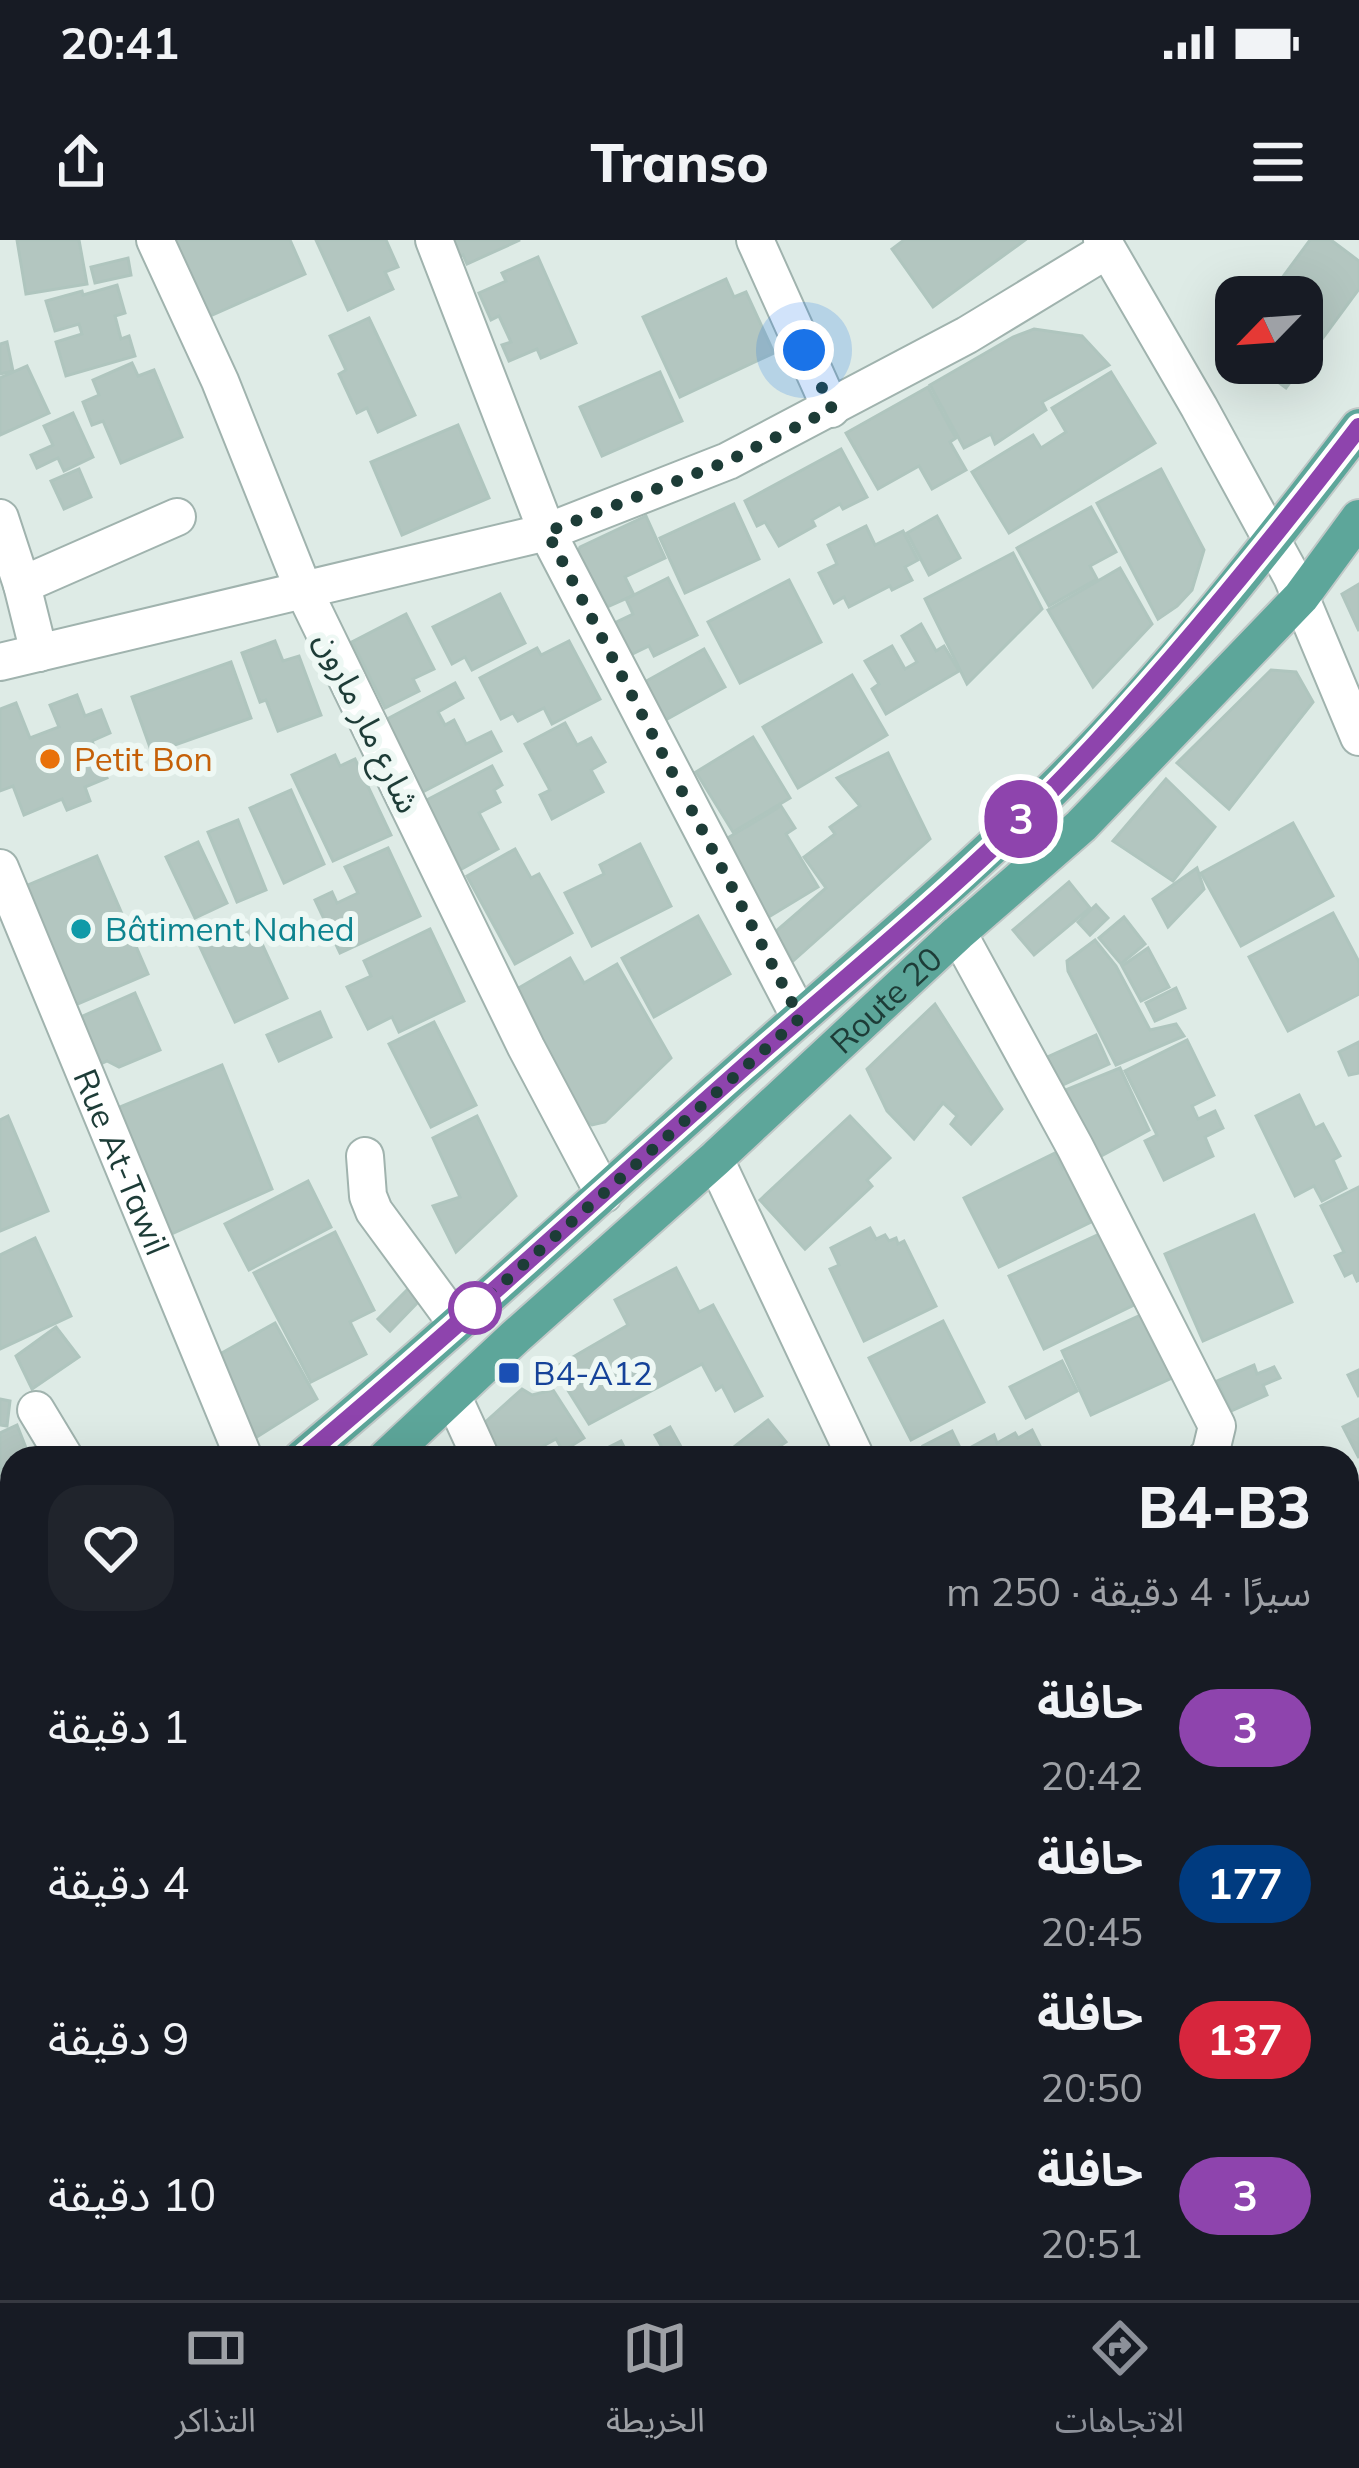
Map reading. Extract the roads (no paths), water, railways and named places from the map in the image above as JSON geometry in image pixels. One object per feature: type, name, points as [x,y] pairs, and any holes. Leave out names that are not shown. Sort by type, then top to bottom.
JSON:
[{"type":"main road","points":[[316,1446],[945,890],[1064,777],[1271,541],[1359,427]]},
{"type":"main road","name":"Route 20","points":[[399,1446],[1081,826],[1301,597],[1359,518]]},
{"type":"street","name":"شارع مار مارون","points":[[155,240],[220,381],[304,591],[526,1047],[604,1194]]},
{"type":"street","points":[[434,240],[547,532],[800,1018]]},
{"type":"street","points":[[755,240],[832,409]]},
{"type":"street","points":[[0,662],[547,532],[728,461],[832,409],[967,335],[1104,245],[1199,407],[1301,597],[1359,737]]},
{"type":"street","points":[[22,585],[177,517]]},
{"type":"street","points":[[0,518],[40,652]]},
{"type":"street","name":"Rue At-Tawil","points":[[0,868],[239,1446]]},
{"type":"street","points":[[958,933],[1075,1147],[1217,1426],[1212,1446]]},
{"type":"street","points":[[365,1156],[374,1211],[457,1324]]},
{"type":"street","points":[[716,1159],[850,1446]]},
{"type":"street","points":[[453,1396],[476,1446]]},
{"type":"street","points":[[36,1410],[58,1446]]},
{"type":"place","name":"Petit Bon","points":[[50,759]]},
{"type":"place","name":"Bâtiment Nahed","points":[[81,929]]},
{"type":"place","name":"B4-A12","points":[[509,1373]]}]
